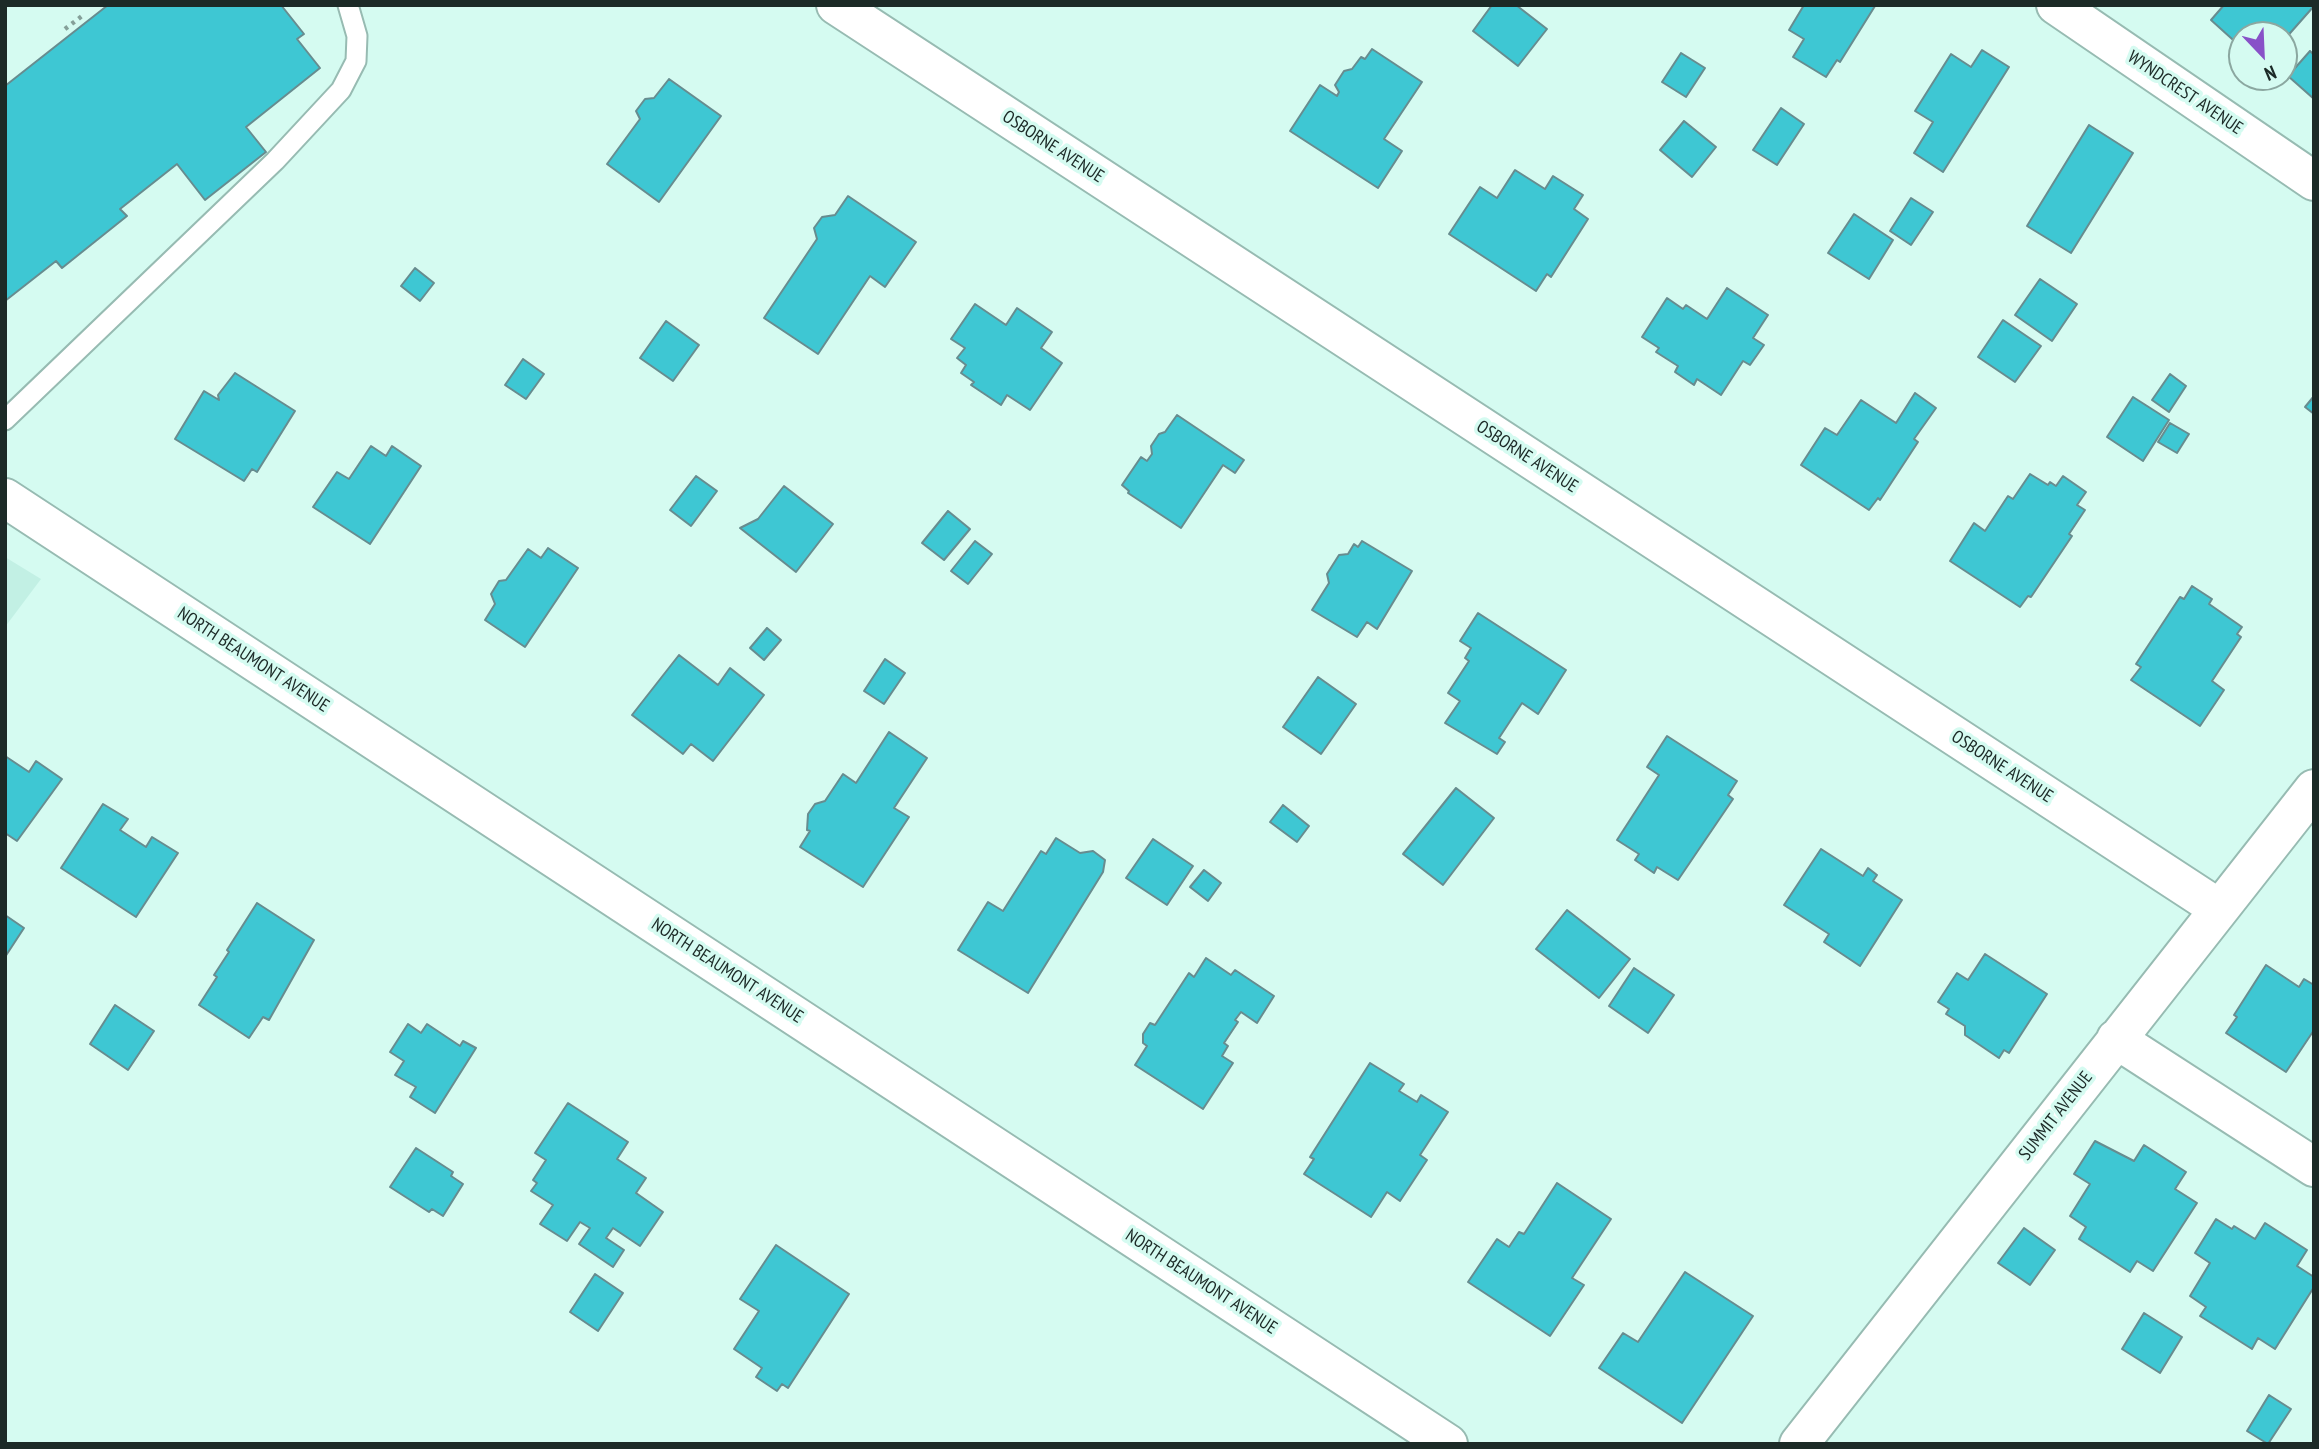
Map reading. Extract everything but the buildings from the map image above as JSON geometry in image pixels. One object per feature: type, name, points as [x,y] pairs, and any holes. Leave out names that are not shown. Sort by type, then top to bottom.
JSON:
[{"type":"street","name":"OSBORNE AVENUE","points":[[836,5],[2218,908]]},
{"type":"street","name":"WYNDCREST AVENUE","points":[[2056,5],[2314,181]]},
{"type":"street","name":"NORTH BEAUMONT AVENUE","points":[[5,498],[1448,1444]]},
{"type":"street","name":"SUMMIT AVENUE","points":[[1799,1444],[2314,789]]},
{"type":"street","points":[[2116,1039],[2314,1167]]},
{"type":"lane","points":[[5,420],[275,162],[341,90],[356,61],[357,36],[348,5]]},
{"type":"path","points":[[65,29],[82,16]]},
{"type":"shaded area","points":[[5,557],[41,579],[5,627]]}]
